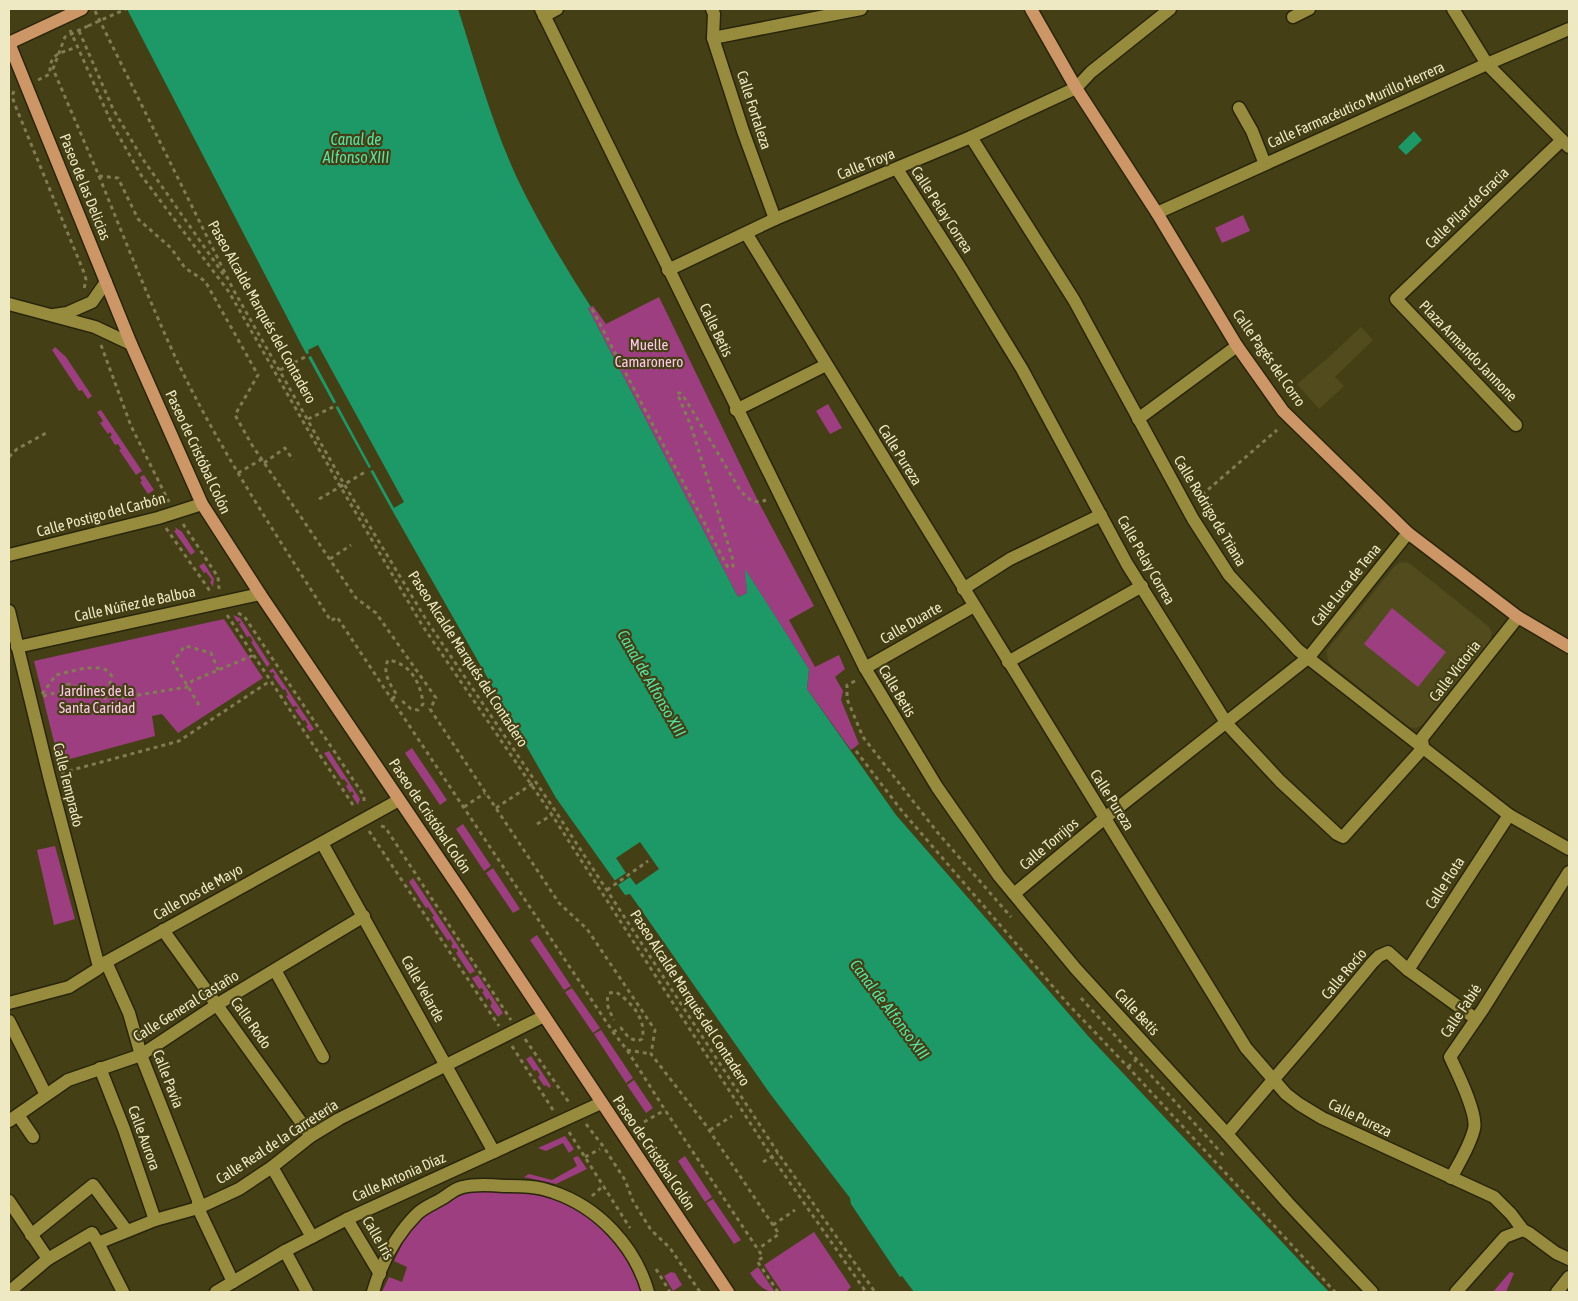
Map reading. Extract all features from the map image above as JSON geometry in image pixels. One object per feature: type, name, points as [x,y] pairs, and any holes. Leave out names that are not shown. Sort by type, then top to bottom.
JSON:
[{"type":"main road","points":[[9,43],[82,9]]},
{"type":"main road","name":"Calle Pagés del Corro","points":[[1031,9],[1076,88],[1157,213],[1237,346],[1283,411],[1408,533],[1518,617],[1569,647]]},
{"type":"main road","name":"Paseo de las Delicias","points":[[9,43],[12,59],[131,344]]},
{"type":"main road","name":"Paseo de Cristóbal Colón","points":[[131,344],[202,504],[260,594],[728,1292]]},
{"type":"street","points":[[543,12],[557,9]]},
{"type":"street","name":"Calle Fortaleza","points":[[712,9],[714,14],[713,38],[743,131],[775,219]]},
{"type":"street","points":[[713,38],[861,9]]},
{"type":"street","points":[[1076,88],[1091,72],[1170,9]]},
{"type":"street","points":[[1293,17],[1309,9]]},
{"type":"street","points":[[1453,9],[1487,64],[1565,144]]},
{"type":"street","name":"Calle Betis","points":[[543,12],[736,410],[864,668],[936,787],[1014,894],[1076,969],[1288,1203],[1372,1292]]},
{"type":"street","name":"Calle Farmacéutico Murillo Herrera","points":[[1157,213],[1487,64],[1569,30]]},
{"type":"street","name":"Calle Troya","points":[[668,270],[775,219],[971,137],[1076,88]]},
{"type":"street","points":[[1239,108],[1252,131],[1265,164]]},
{"type":"street","name":"Calle Rodrigo de Triana","points":[[971,137],[1074,300],[1193,519],[1229,575],[1298,650],[1509,814],[1569,850]]},
{"type":"street","name":"Calle Pilar de Gracia","points":[[1396,299],[1565,144]]},
{"type":"street","name":"Calle Pelay Correa","points":[[896,169],[961,269],[1022,369],[1127,564],[1227,724],[1280,781],[1341,837],[1422,748]]},
{"type":"street","name":"Calle Pureza","points":[[746,233],[1246,1048],[1272,1080],[1299,1104],[1322,1118],[1494,1197],[1511,1214],[1523,1230],[1556,1253],[1569,1259]]},
{"type":"street","points":[[49,316],[67,313],[92,302],[106,282]]},
{"type":"street","name":"Plaza Armando Jannone","points":[[1396,299],[1516,425]]},
{"type":"street","points":[[9,304],[95,327],[131,344]]},
{"type":"street","points":[[1138,419],[1237,346]]},
{"type":"street","points":[[736,410],[826,365]]},
{"type":"street","name":"Calle Postigo del Carbón","points":[[9,555],[158,518],[202,504]]},
{"type":"street","points":[[963,589],[1010,559],[1101,515]]},
{"type":"street","name":"Calle Luca de Tena","points":[[1227,724],[1309,657],[1408,533]]},
{"type":"street","points":[[1008,662],[1142,586]]},
{"type":"street","name":"Calle Núñez de Balboa","points":[[17,646],[260,594]]},
{"type":"street","name":"Calle Duarte","points":[[864,668],[974,606]]},
{"type":"street","name":"Calle Temprado","points":[[9,611],[17,646],[35,698],[102,964]]},
{"type":"street","name":"Calle Victoria","points":[[1422,748],[1422,738],[1518,617]]},
{"type":"street","name":"Calle Torrijos","points":[[1014,894],[1105,818],[1227,724]]},
{"type":"street","name":"Calle Dos de Mayo","points":[[9,1003],[69,987],[102,964],[399,800]]},
{"type":"street","name":"Calle Flota","points":[[1408,970],[1509,814]]},
{"type":"street","name":"Calle Velarde","points":[[322,843],[494,1152]]},
{"type":"street","name":"Calle Fabié","points":[[1451,1178],[1475,1124],[1466,1094],[1450,1057],[1483,1014],[1569,872]]},
{"type":"street","name":"Calle General Castaño","points":[[14,1118],[68,1080],[142,1055],[218,1004],[364,916]]},
{"type":"street","name":"Calle Rodo","points":[[164,930],[311,1136]]},
{"type":"street","name":"Calle Rocío","points":[[1272,1080],[1319,1029],[1380,956],[1388,952],[1408,970],[1483,1014]]},
{"type":"street","name":"Calle Pavía","points":[[102,964],[129,1013],[142,1055],[198,1200],[198,1208],[233,1282]]},
{"type":"street","points":[[274,970],[324,1058]]},
{"type":"street","name":"Calle Real de la Carretería","points":[[98,1244],[155,1220],[198,1208],[239,1189],[272,1167],[311,1136],[339,1119],[544,1016]]},
{"type":"street","points":[[9,1021],[46,1095]]},
{"type":"street","name":"Calle Aurora","points":[[100,1068],[124,1129],[155,1220]]},
{"type":"street","points":[[1227,1134],[1272,1080]]},
{"type":"street","name":"Calle Antonia Díaz","points":[[216,1292],[285,1251],[348,1218],[601,1104]]},
{"type":"street","points":[[14,1118],[33,1137]]},
{"type":"street","points":[[272,1167],[312,1237]]},
{"type":"street","points":[[31,1235],[93,1185],[127,1231]]},
{"type":"street","points":[[373,1292],[397,1238],[418,1213],[462,1187],[492,1185],[527,1186],[552,1192],[583,1205],[605,1222],[627,1249],[643,1277],[648,1292]]},
{"type":"street","points":[[9,1201],[48,1258]]},
{"type":"street","name":"Calle Iris","points":[[348,1218],[380,1274]]},
{"type":"street","points":[[1456,1292],[1505,1237],[1523,1230]]},
{"type":"street","points":[[9,1292],[48,1258],[92,1233],[123,1292]]},
{"type":"street","points":[[285,1251],[307,1292]]},
{"type":"street","points":[[1557,1292],[1569,1277]]},
{"type":"path","name":"Paseo Alcalde Marqués del Contadero","points":[[94,9],[233,289],[344,484],[427,621],[556,812],[778,1154],[874,1292]]},
{"type":"path","points":[[126,9],[66,37],[53,69],[178,361],[238,473],[266,520],[332,621],[337,617],[615,1031],[763,1257],[757,1261],[778,1292]]},
{"type":"path","points":[[64,17],[112,124],[141,175],[229,292],[422,625],[552,815],[772,1157],[866,1292]]},
{"type":"path","points":[[79,31],[113,109],[142,158],[233,289]]},
{"type":"path","points":[[47,77],[50,74],[50,61],[59,54],[77,47]]},
{"type":"path","points":[[13,92],[12,96],[15,105],[85,275],[84,290]]},
{"type":"path","points":[[99,176],[118,178],[138,219],[171,248],[185,268],[205,281],[258,375],[235,416],[263,461],[356,598],[376,613],[436,698],[430,709],[558,903],[588,929],[655,1030],[651,1054]]},
{"type":"path","points":[[592,309],[727,566],[730,568],[733,566],[733,560],[691,426],[678,393],[686,400],[740,490],[750,501],[759,503],[766,500]]},
{"type":"path","points":[[98,338],[131,426],[166,496]]},
{"type":"path","points":[[280,370],[305,357]]},
{"type":"path","points":[[308,419],[333,407]]},
{"type":"path","points":[[1193,502],[1277,430]]},
{"type":"path","points":[[9,457],[17,449],[48,432]]},
{"type":"path","points":[[238,473],[285,448],[294,460]]},
{"type":"path","points":[[319,499],[367,471]]},
{"type":"path","points":[[164,526],[210,591]]},
{"type":"path","points":[[186,529],[218,577]]},
{"type":"path","points":[[330,559],[351,545]]},
{"type":"path","points":[[227,615],[355,808]]},
{"type":"path","points":[[244,616],[364,796]]},
{"type":"path","points":[[199,705],[173,662],[186,646],[211,653],[218,670]]},
{"type":"path","points":[[35,698],[63,691],[64,687],[68,684],[74,685],[76,688],[88,686],[120,698],[187,687],[192,681],[254,655]]},
{"type":"path","points":[[392,699],[397,695],[384,667],[388,660],[397,662],[409,670],[418,683],[423,704],[418,710],[410,709],[400,699]]},
{"type":"path","points":[[35,698],[56,674],[98,667],[106,668],[112,676],[98,719]]},
{"type":"path","points":[[77,768],[179,741],[270,680]]},
{"type":"path","points":[[855,681],[847,685],[847,699],[864,737],[938,833],[1011,917]]},
{"type":"path","points":[[63,691],[67,696],[71,696],[76,692],[76,688]]},
{"type":"path","points":[[856,751],[921,834],[1068,1004],[1335,1292]]},
{"type":"path","points":[[496,808],[536,782]]},
{"type":"path","points":[[464,807],[486,793]]},
{"type":"path","points":[[537,824],[556,812]]},
{"type":"path","points":[[385,828],[508,1015]]},
{"type":"path","points":[[369,830],[500,1028]]},
{"type":"path","points":[[606,890],[648,862]]},
{"type":"path","points":[[614,1020],[608,1008],[607,1000],[609,993],[616,992],[624,997],[635,1009],[642,1021],[642,1039],[638,1041],[629,1038],[621,1028],[615,1031]]},
{"type":"path","points":[[1080,996],[1225,1157]]},
{"type":"path","points":[[526,1041],[565,1098]]},
{"type":"path","points":[[509,1042],[556,1115]]},
{"type":"path","points":[[627,1050],[651,1054],[710,1130],[779,1234],[758,1249]]},
{"type":"path","points":[[1128,1067],[1136,1060]]},
{"type":"path","points":[[644,1122],[665,1110]]},
{"type":"path","points":[[710,1130],[732,1116]]},
{"type":"path","points":[[586,1124],[604,1146],[625,1180],[633,1201],[652,1230],[670,1248],[700,1292]]},
{"type":"path","points":[[566,1129],[634,1234]]},
{"type":"path","points":[[585,1157],[600,1149]]},
{"type":"path","points":[[763,1162],[778,1154]]},
{"type":"path","points":[[772,1225],[795,1210]]},
{"type":"path","points":[[654,1266],[670,1292]]},
{"type":"shaded area","points":[[1361,327],[1373,340],[1335,377],[1344,386],[1319,409],[1297,384]]},
{"type":"shaded area","points":[[1400,562],[1409,563],[1489,627],[1492,632],[1490,641],[1422,725],[1416,728],[1409,727],[1330,664],[1327,657],[1327,650]]},
{"type":"green space","points":[[1243,215],[1250,231],[1222,243],[1215,228]]},
{"type":"green space","name":"Muelle Camaronero","points":[[659,297],[759,503],[814,606],[789,620],[815,667],[839,655],[845,669],[835,677],[843,691],[841,700],[859,744],[851,750],[807,689],[809,669],[746,571],[747,593],[738,597],[588,308],[593,306],[606,324]]},
{"type":"green space","points":[[55,347],[66,357],[92,396],[88,399],[82,390],[79,391],[52,350]]},
{"type":"green space","points":[[828,404],[842,428],[830,434],[816,411]]},
{"type":"green space","points":[[101,410],[142,471],[136,475],[119,450],[121,449],[118,444],[115,445],[110,437],[112,435],[110,432],[108,434],[100,423],[103,421],[97,412]]},
{"type":"green space","points":[[144,475],[154,490],[148,494],[140,482],[142,481],[140,477]]},
{"type":"green space","points":[[175,527],[182,532],[195,552],[191,555],[174,531],[176,530]]},
{"type":"green space","points":[[204,563],[214,579],[213,587],[210,582],[212,580],[199,566]]},
{"type":"green space","points":[[1392,608],[1446,652],[1418,687],[1364,644]]},
{"type":"green space","points":[[233,615],[240,618],[270,664],[267,667],[251,642],[253,641],[250,636],[247,637],[239,624],[241,622],[237,622]]},
{"type":"green space","name":"Jardines de la Santa Caridad","points":[[224,619],[263,678],[178,733],[162,714],[152,716],[155,736],[59,762],[34,661]]},
{"type":"green space","points":[[273,668],[314,729],[310,732],[305,720],[303,721],[295,710],[298,708],[296,706],[293,707],[286,696],[288,695],[285,689],[283,690],[273,676],[275,675],[273,672],[269,671]]},
{"type":"green space","points":[[412,748],[447,800],[440,805],[405,753]]},
{"type":"green space","points":[[329,751],[360,799],[358,805],[352,796],[354,794],[352,791],[350,793],[346,786],[348,784],[344,779],[342,780],[324,753]]},
{"type":"green space","points":[[463,824],[491,866],[484,871],[456,829]]},
{"type":"green space","points":[[55,846],[75,919],[54,925],[37,850]]},
{"type":"green space","points":[[493,868],[520,909],[513,913],[486,873]]},
{"type":"green space","points":[[413,878],[475,971],[470,974],[456,953],[458,951],[456,948],[453,949],[451,946],[453,944],[450,939],[448,941],[432,917],[434,916],[428,907],[426,908],[409,882]]},
{"type":"green space","points":[[537,935],[571,986],[564,990],[530,940]]},
{"type":"green space","points":[[478,975],[503,1013],[498,1017],[490,1006],[492,1003],[489,998],[487,1000],[482,992],[484,991],[482,988],[479,989],[472,978]]},
{"type":"green space","points":[[572,988],[600,1028],[593,1033],[565,992]]},
{"type":"green space","points":[[601,1030],[633,1078],[626,1083],[594,1034]]},
{"type":"green space","points":[[531,1056],[551,1086],[549,1088],[546,1085],[544,1086],[538,1077],[540,1075],[537,1070],[534,1071],[526,1059]]},
{"type":"green space","points":[[634,1080],[653,1108],[646,1113],[627,1085]]},
{"type":"green space","points":[[565,1136],[574,1149],[569,1153],[563,1143],[546,1151],[538,1148]]},
{"type":"green space","points":[[578,1156],[587,1169],[556,1184],[524,1177],[529,1174],[552,1180],[577,1166],[573,1158]]},
{"type":"green space","points":[[685,1156],[712,1197],[705,1202],[678,1161]]},
{"type":"green space","points":[[490,1187],[550,1196],[578,1208],[619,1245],[643,1292],[382,1292],[389,1277],[402,1282],[407,1267],[394,1261],[405,1238],[425,1213],[464,1189]]},
{"type":"green space","points":[[713,1199],[741,1240],[734,1244],[706,1203]]},
{"type":"green space","points":[[814,1232],[851,1287],[846,1292],[782,1292],[764,1265]]},
{"type":"green space","points":[[758,1267],[775,1292],[763,1288],[752,1276],[750,1273]]},
{"type":"green space","points":[[671,1272],[675,1273],[682,1285],[673,1291],[664,1276]]},
{"type":"green space","points":[[1510,1272],[1514,1273],[1506,1292],[1493,1292]]},
{"type":"water","name":"Canal de Alfonso XIII","points":[[127,9],[458,9],[492,116],[517,178],[552,243],[591,307],[588,308],[738,597],[747,593],[745,569],[809,669],[807,689],[896,815],[1089,1037],[1329,1292],[914,1292],[902,1276],[900,1277],[851,1204],[850,1198],[771,1095],[630,894],[625,895],[556,798],[388,503],[302,346]]},
{"type":"water","points":[[1414,131],[1422,140],[1406,155],[1398,147]]},
{"type":"pier","points":[[318,345],[404,502],[394,508],[373,470],[368,472],[367,469],[371,467],[338,406],[334,408],[332,405],[336,402],[311,356],[306,358],[304,355],[309,353],[308,350]]},
{"type":"pier","points":[[640,842],[659,869],[636,885],[630,877],[618,885],[614,881],[626,873],[616,858]]}]
